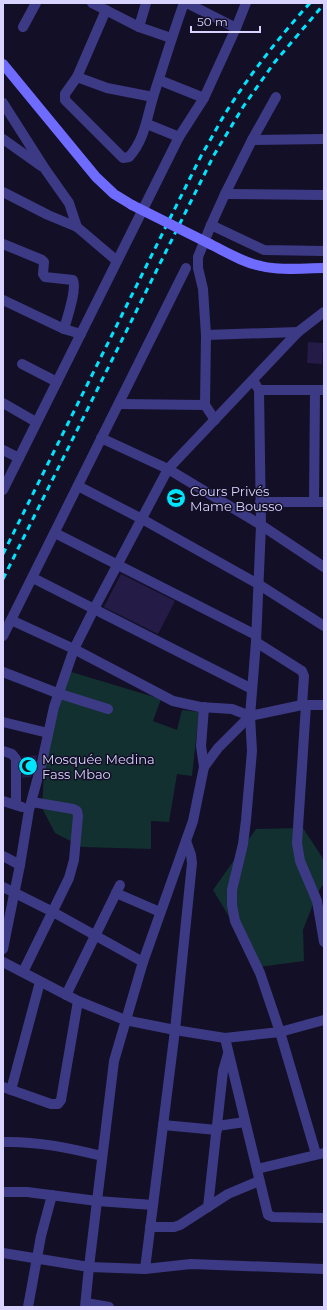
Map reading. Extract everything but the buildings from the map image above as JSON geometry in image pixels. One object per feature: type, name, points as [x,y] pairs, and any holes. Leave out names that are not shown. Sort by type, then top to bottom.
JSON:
[{"type":"street","points":[[23,27],[36,3]]},
{"type":"street","points":[[140,27],[146,3]]},
{"type":"street","points":[[171,38],[140,27],[99,6],[77,77],[65,94],[65,100],[123,158],[130,157],[135,151],[147,124],[153,97],[171,38],[186,3],[236,28]]},
{"type":"street","points":[[3,490],[179,136],[204,98],[246,3]]},
{"type":"street","points":[[3,64],[96,177],[114,194],[132,206],[241,259],[261,266],[276,268],[324,268]]},
{"type":"street","points":[[77,77],[107,88],[153,97]]},
{"type":"street","points":[[159,80],[204,98]]},
{"type":"street","points":[[214,420],[206,405],[206,335],[203,288],[198,268],[198,257],[225,194],[252,140],[276,97]]},
{"type":"street","points":[[4,108],[69,203],[78,227]]},
{"type":"street","points":[[147,124],[179,136]]},
{"type":"street","points":[[3,139],[45,168]]},
{"type":"street","points":[[252,140],[324,139]]},
{"type":"street","points":[[3,192],[48,215],[78,227],[117,261]]},
{"type":"street","points":[[225,194],[324,195]]},
{"type":"street","points":[[211,225],[264,250],[324,251]]},
{"type":"street","points":[[3,244],[42,260],[44,262],[42,274],[45,277],[73,280],[72,300],[64,329]]},
{"type":"street","points":[[3,636],[186,268]]},
{"type":"street","points":[[3,300],[64,329],[80,334]]},
{"type":"street","points":[[3,949],[31,806],[57,693],[74,649],[94,609],[168,469],[298,332],[324,312]]},
{"type":"street","points":[[206,335],[298,332]]},
{"type":"street","points":[[22,364],[57,382]]},
{"type":"street","points":[[253,380],[259,390],[261,525],[256,638],[250,716],[252,751],[243,844],[232,890],[232,905],[235,921],[260,972],[320,1153],[257,1169]]},
{"type":"street","points":[[259,390],[319,390],[319,502],[260,502]]},
{"type":"street","points":[[3,403],[36,422]]},
{"type":"street","points":[[119,404],[206,405]]},
{"type":"street","points":[[101,438],[168,469],[261,525],[324,567]]},
{"type":"street","points":[[3,450],[19,458]]},
{"type":"street","points":[[78,486],[142,519],[258,584],[324,626]]},
{"type":"street","points":[[55,533],[256,638],[302,671],[304,676],[304,705],[297,843],[300,861],[317,901],[323,926],[324,942]]},
{"type":"street","points":[[33,578],[252,689]]},
{"type":"street","points":[[11,620],[74,649],[173,701],[204,707],[232,709],[250,716],[304,705],[324,705]]},
{"type":"street","points":[[3,672],[57,693],[108,709]]},
{"type":"street","points":[[109,1307],[85,1305],[114,1061],[143,962],[193,821],[204,768],[201,746],[204,707]]},
{"type":"street","points":[[204,768],[218,748],[250,716]]},
{"type":"street","points":[[3,722],[48,733]]},
{"type":"street","points":[[3,751],[12,754],[16,759],[16,805]]},
{"type":"street","points":[[3,801],[16,805],[73,809],[77,811],[78,816],[74,860],[69,878],[23,972]]},
{"type":"street","points":[[145,1269],[175,1030],[192,863],[186,841]]},
{"type":"street","points":[[3,856],[20,865]]},
{"type":"street","points":[[3,887],[53,912],[143,962]]},
{"type":"street","points":[[66,995],[118,889],[160,912]]},
{"type":"street","points":[[3,962],[78,1001],[125,1020],[175,1030],[225,1038],[280,1032],[324,1020]]},
{"type":"street","points":[[40,982],[7,1088],[51,1104],[58,1104],[61,1100],[78,1001]]},
{"type":"street","points":[[225,1038],[268,1215],[273,1217],[324,1218]]},
{"type":"street","points":[[208,1207],[223,1071],[228,1054]]},
{"type":"street","points":[[162,1125],[217,1128],[245,1122]]},
{"type":"street","points":[[3,1142],[46,1144],[102,1156]]},
{"type":"street","points":[[150,1227],[174,1227],[180,1225],[228,1194],[259,1181]]},
{"type":"street","points":[[3,1192],[27,1192],[97,1201],[153,1205]]},
{"type":"street","points":[[28,1307],[36,1258],[52,1195]]},
{"type":"street","points":[[3,1254],[89,1267],[145,1269],[191,1264],[324,1270]]},
{"type":"green space","points":[[68,671],[161,699],[153,721],[177,730],[182,710],[199,712],[192,776],[177,774],[169,822],[151,821],[151,849],[82,847],[55,833],[42,808],[44,771]]},
{"type":"green space","points":[[303,828],[322,857],[324,863],[324,883],[317,894],[303,930],[304,961],[259,967],[213,890],[256,829]]},
{"type":"railway","points":[[3,554],[202,154],[226,112],[258,66],[310,3]]},
{"type":"railway","points":[[3,579],[214,155],[243,107],[274,63],[324,4]]},
{"type":"place","name":"Cours Privés Mame Bousso","points":[[176,498]]},
{"type":"place","name":"Mosquée Medina Fass Mbao","points":[[28,766]]}]
